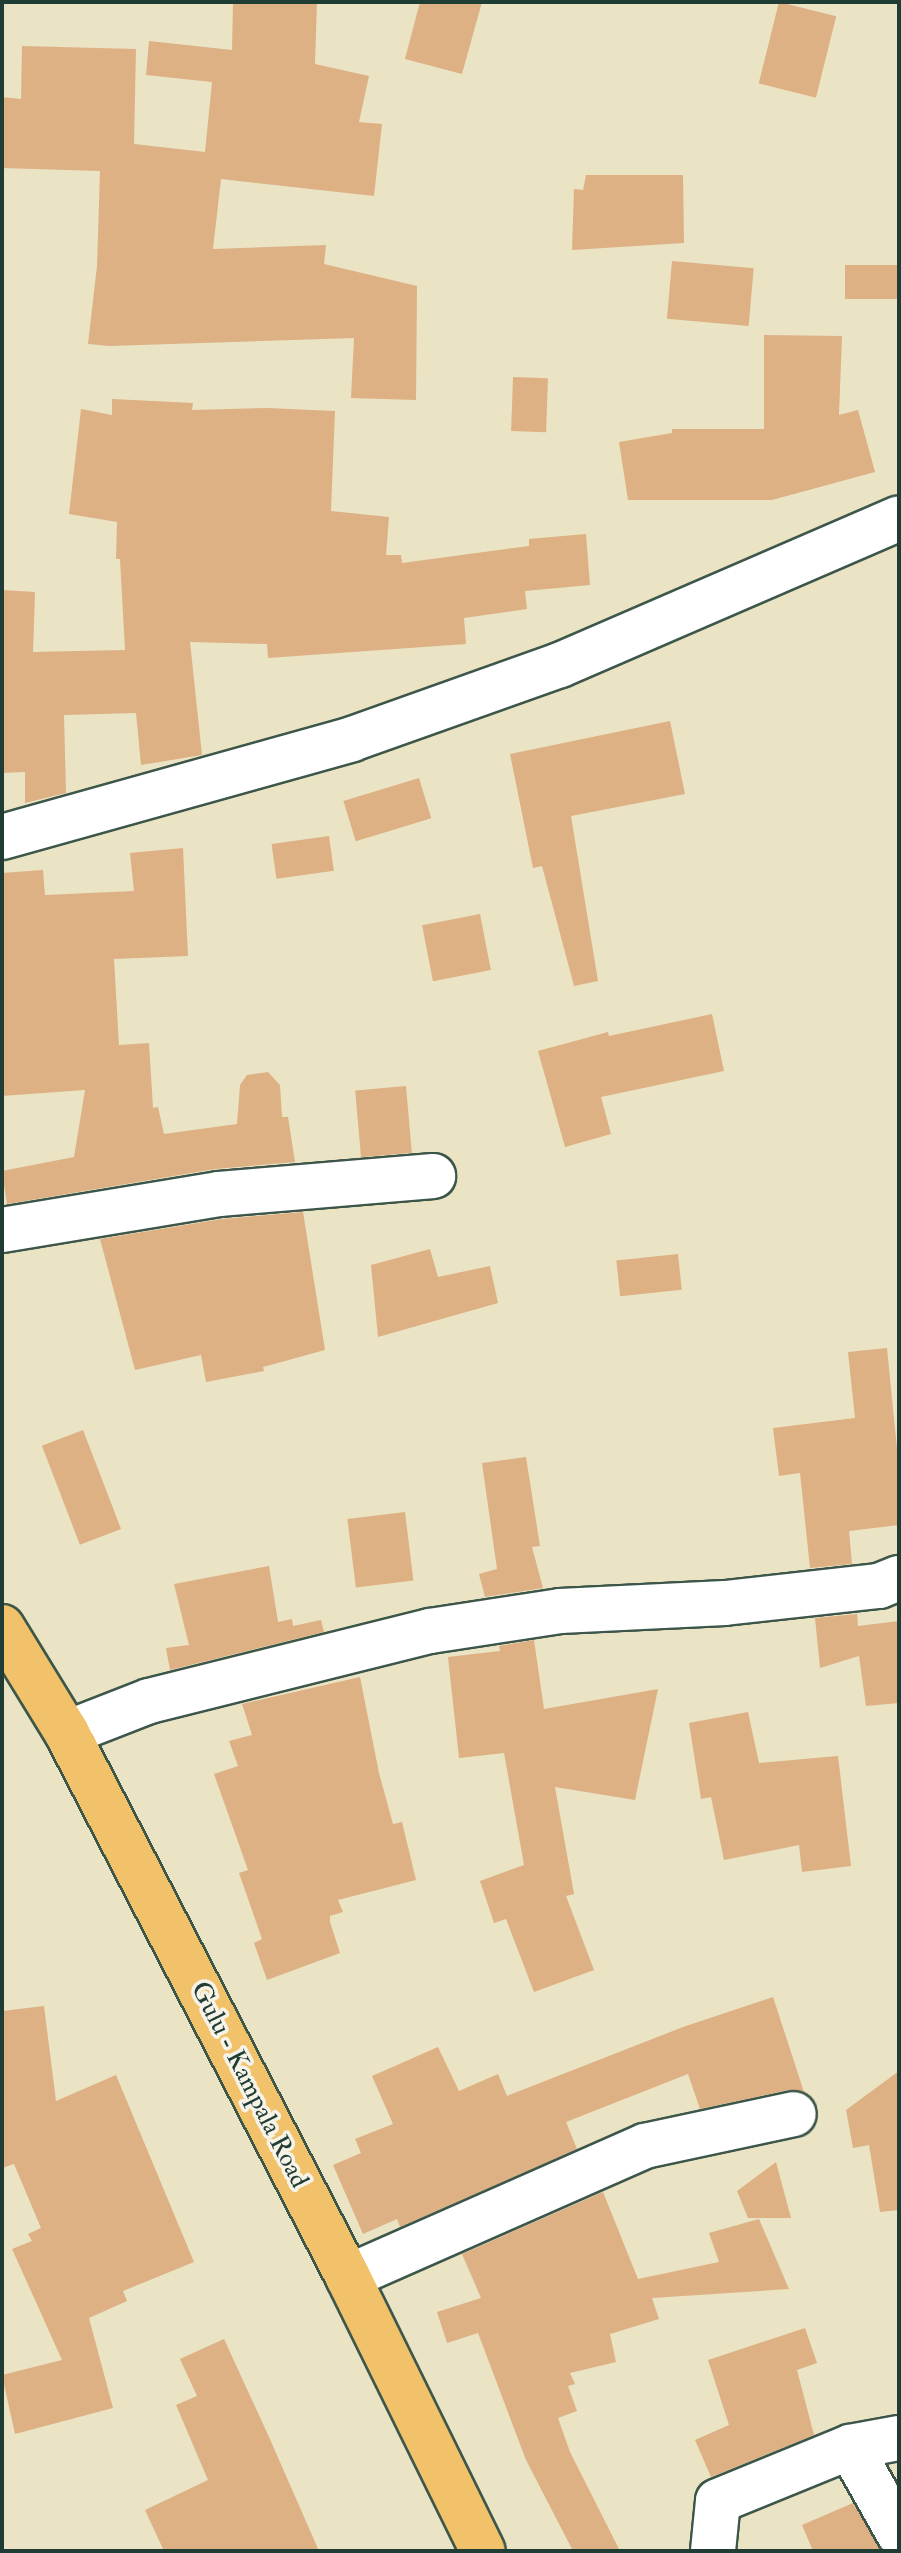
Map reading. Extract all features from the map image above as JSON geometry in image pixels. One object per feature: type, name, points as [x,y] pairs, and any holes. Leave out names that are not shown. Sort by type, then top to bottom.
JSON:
[{"type":"main road","name":"Gulu - Kampala Road","points":[[2,1627],[67,1733],[348,2277],[483,2551]]},
{"type":"street","points":[[2,837],[352,739],[560,665],[899,518]]},
{"type":"street","points":[[2,1230],[219,1194],[433,1176]]},
{"type":"street","points":[[67,1733],[149,1701],[430,1631],[560,1611],[725,1603],[864,1588],[899,1578]]},
{"type":"street","points":[[348,2277],[645,2146],[794,2114]]},
{"type":"street","points":[[713,2551],[718,2501],[850,2447],[899,2438]]},
{"type":"street","points":[[850,2447],[899,2534]]},
{"type":"building","points":[[233,2],[317,2],[315,64],[369,76],[359,122],[382,124],[374,196],[221,179],[213,249],[326,245],[324,264],[417,286],[416,400],[351,398],[354,338],[109,346],[88,344],[97,266],[100,171],[2,168],[2,97],[21,99],[22,46],[136,49],[134,144],[205,152],[212,82],[146,75],[149,41],[232,50]]},
{"type":"building","points":[[420,2],[482,2],[462,74],[405,59]]},
{"type":"building","points":[[779,2],[836,16],[816,98],[759,84]]},
{"type":"building","points":[[586,175],[683,175],[684,243],[572,250],[574,189],[583,190]]},
{"type":"building","points":[[672,261],[754,268],[749,326],[667,319]]},
{"type":"building","points":[[845,265],[899,265],[899,299],[845,299]]},
{"type":"building","points":[[764,335],[842,336],[839,415],[858,410],[875,472],[772,500],[628,500],[619,442],[672,433],[672,429],[764,429]]},
{"type":"building","points":[[513,377],[548,378],[546,432],[511,431]]},
{"type":"building","points":[[112,399],[193,403],[192,410],[267,408],[335,411],[331,511],[389,517],[386,555],[401,555],[402,563],[529,546],[529,539],[586,534],[590,585],[525,591],[527,609],[464,618],[466,644],[268,658],[267,644],[190,642],[202,755],[141,765],[136,713],[64,715],[66,793],[25,803],[25,772],[2,773],[2,590],[35,592],[33,652],[125,650],[120,559],[116,559],[117,522],[69,514],[81,409],[112,415]]},
{"type":"building","points":[[670,721],[685,794],[571,816],[598,981],[574,986],[542,866],[533,868],[510,754]]},
{"type":"building","points":[[419,778],[431,818],[356,841],[343,801]]},
{"type":"building","points":[[329,836],[334,871],[276,879],[272,844]]},
{"type":"building","points":[[183,848],[188,956],[114,959],[119,1045],[149,1043],[153,1108],[158,1107],[164,1134],[237,1124],[240,1085],[247,1075],[268,1072],[280,1085],[282,1117],[288,1117],[295,1162],[215,1169],[7,1204],[2,1171],[74,1157],[85,1090],[2,1096],[2,873],[43,870],[45,895],[134,891],[130,853]]},
{"type":"building","points":[[480,914],[491,970],[433,981],[422,925]]},
{"type":"building","points":[[712,1014],[724,1071],[601,1097],[611,1134],[565,1147],[538,1051],[608,1032],[609,1036]]},
{"type":"building","points":[[406,1086],[412,1153],[361,1157],[355,1090]]},
{"type":"building","points":[[303,1212],[325,1350],[263,1367],[264,1371],[206,1382],[201,1355],[135,1370],[100,1239],[222,1219]]},
{"type":"building","points":[[430,1249],[438,1277],[490,1266],[498,1303],[378,1337],[371,1265]]},
{"type":"building","points":[[678,1254],[682,1290],[620,1296],[616,1260]]},
{"type":"building","points":[[887,1348],[899,1469],[899,1525],[849,1531],[852,1564],[810,1568],[800,1473],[779,1476],[773,1428],[855,1418],[848,1352]]},
{"type":"building","points":[[83,1430],[121,1529],[80,1545],[42,1446]]},
{"type":"building","points":[[526,1457],[540,1546],[532,1547],[543,1588],[485,1597],[479,1574],[497,1569],[482,1463]]},
{"type":"building","points":[[405,1512],[413,1580],[356,1588],[347,1519]]},
{"type":"building","points":[[269,1566],[278,1622],[292,1619],[293,1626],[321,1620],[324,1632],[170,1670],[166,1648],[189,1645],[174,1584]]},
{"type":"building","points":[[857,1614],[858,1626],[899,1621],[899,1703],[866,1706],[859,1656],[820,1668],[815,1618]]},
{"type":"building","points":[[534,1640],[544,1709],[658,1689],[635,1800],[555,1787],[574,1894],[566,1896],[594,1970],[534,1992],[506,1919],[494,1923],[480,1881],[524,1865],[504,1753],[459,1758],[448,1657],[500,1651],[499,1646]]},
{"type":"building","points":[[360,1677],[379,1773],[393,1824],[402,1822],[416,1880],[338,1900],[343,1912],[330,1916],[330,1922],[340,1953],[267,1980],[254,1943],[262,1939],[239,1873],[248,1870],[214,1774],[238,1766],[229,1741],[252,1735],[242,1704]]},
{"type":"building","points":[[748,1712],[759,1763],[838,1756],[851,1866],[802,1872],[799,1845],[724,1860],[711,1797],[701,1799],[689,1723]]},
{"type":"building","points":[[773,1997],[804,2092],[789,2090],[700,2109],[688,2074],[566,2122],[577,2149],[400,2227],[397,2219],[363,2234],[333,2165],[361,2153],[355,2139],[393,2124],[372,2076],[438,2047],[459,2091],[498,2074],[507,2096],[683,2027]]},
{"type":"building","points":[[44,2006],[56,2101],[116,2075],[194,2262],[123,2291],[127,2301],[89,2318],[113,2408],[15,2434],[2,2375],[62,2360],[12,2249],[32,2241],[28,2234],[41,2228],[14,2164],[2,2168],[2,2011]]},
{"type":"building","points":[[899,2071],[899,2210],[880,2212],[869,2145],[853,2148],[846,2110]]},
{"type":"building","points":[[776,2162],[791,2218],[748,2218],[737,2191]]},
{"type":"building","points":[[603,2192],[638,2279],[719,2262],[709,2233],[759,2219],[789,2289],[652,2298],[659,2319],[610,2334],[616,2362],[570,2373],[575,2384],[568,2386],[577,2411],[558,2418],[570,2452],[620,2551],[573,2551],[526,2460],[478,2333],[447,2343],[437,2312],[481,2298],[462,2254]]},
{"type":"building","points":[[805,2328],[817,2363],[797,2370],[814,2435],[711,2477],[695,2440],[729,2425],[708,2360]]},
{"type":"building","points":[[224,2339],[319,2551],[164,2551],[145,2510],[208,2480],[176,2405],[197,2396],[180,2359]]},
{"type":"building","points":[[853,2503],[882,2551],[813,2551],[802,2525]]}]
